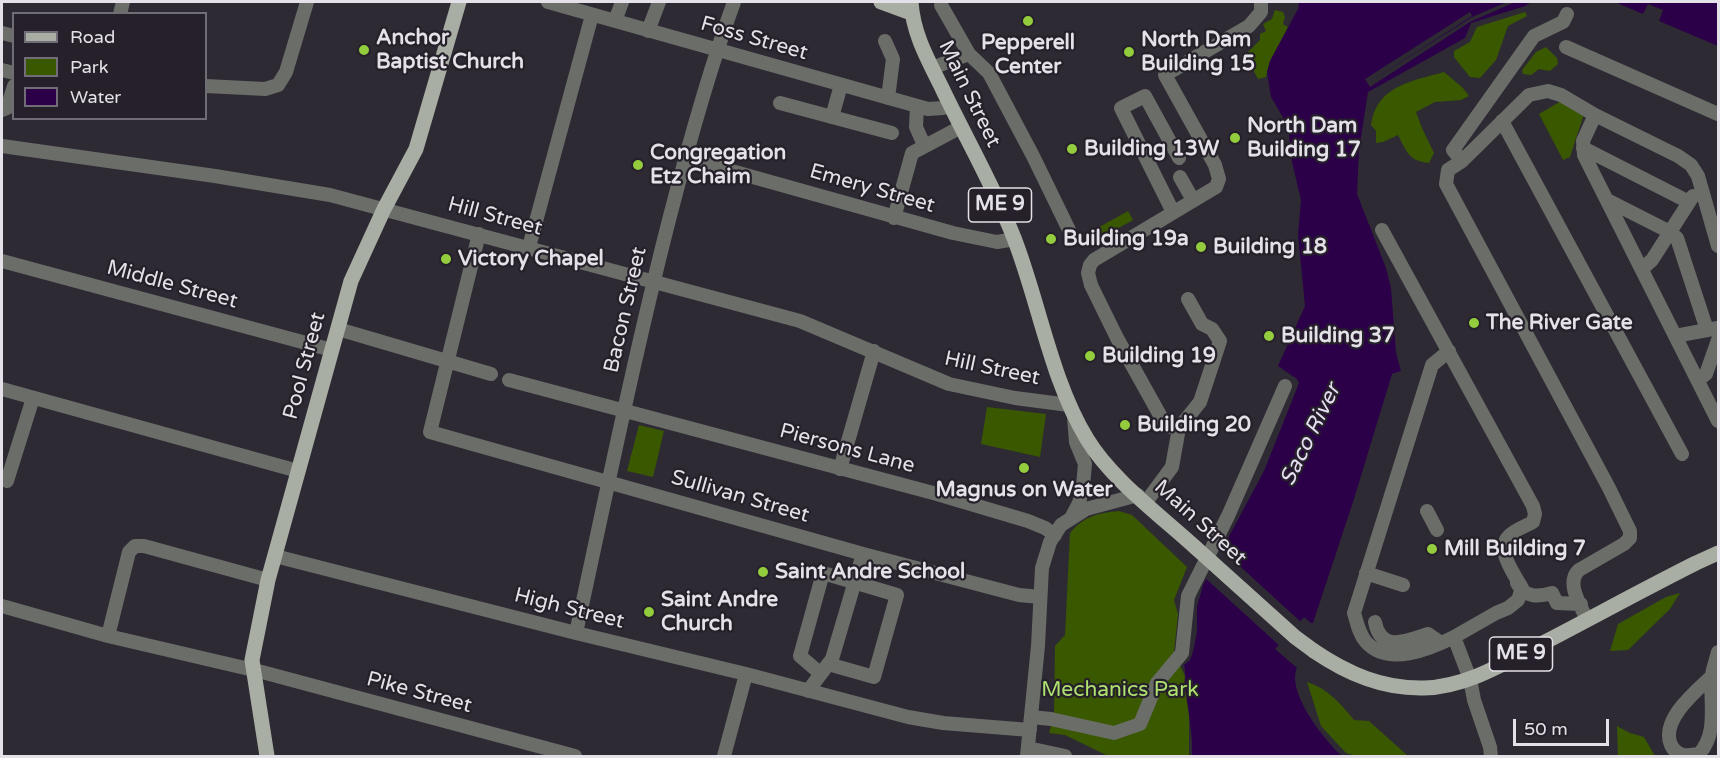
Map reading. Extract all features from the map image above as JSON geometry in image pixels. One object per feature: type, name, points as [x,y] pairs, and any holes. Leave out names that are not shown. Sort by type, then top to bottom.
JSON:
[{"type":"main road","name":"Pool Street","points":[[267,756],[252,670],[253,648],[268,580],[351,280],[384,209],[416,149],[459,2]]},
{"type":"main road","name":"ME 9","points":[[881,2],[911,7]]},
{"type":"main road","name":"Main Street","points":[[911,7],[917,36],[1015,239],[1072,410],[1096,451],[1196,548],[1295,637],[1314,651],[1355,675],[1394,686],[1426,688],[1445,686],[1470,679],[1494,668],[1687,567],[1719,553]]},
{"type":"street","points":[[207,86],[265,89],[278,85],[286,72],[307,2]]},
{"type":"street","name":"Foss Street","points":[[548,2],[917,106],[937,109],[950,105]]},
{"type":"street","points":[[615,21],[622,2]]},
{"type":"street","points":[[648,31],[659,2]]},
{"type":"street","name":"Bacon Street","points":[[576,633],[654,281],[685,158],[716,50],[734,2]]},
{"type":"street","points":[[1179,428],[1166,426],[1117,338],[1091,285],[1088,273],[1094,260],[1216,187],[1219,179],[1218,173],[1164,75],[1249,26],[1261,12],[1261,2]]},
{"type":"street","points":[[941,5],[969,54],[988,73],[1033,156],[1069,230]]},
{"type":"street","points":[[1462,161],[1454,150],[1487,100],[1534,36],[1563,22],[1567,14]]},
{"type":"street","points":[[529,248],[592,15]]},
{"type":"street","points":[[885,41],[892,59],[888,98]]},
{"type":"street","points":[[1566,47],[1719,114]]},
{"type":"street","points":[[932,68],[969,54]]},
{"type":"street","points":[[832,117],[841,85]]},
{"type":"street","points":[[1587,620],[1572,582],[1576,573],[1624,544],[1630,538],[1630,531],[1446,184],[1448,170],[1462,161],[1529,95],[1548,91],[1561,95],[1595,115],[1686,160],[1695,171],[1719,246]]},
{"type":"street","points":[[2,110],[7,108],[12,92]]},
{"type":"street","points":[[1173,212],[1121,108],[1145,96],[1179,158]]},
{"type":"street","points":[[780,103],[892,133]]},
{"type":"street","points":[[917,106],[916,127],[924,145]]},
{"type":"street","points":[[1595,115],[1584,137],[1584,155],[1719,421]]},
{"type":"street","points":[[1502,121],[1682,454]]},
{"type":"street","points":[[894,218],[912,153],[962,127]]},
{"type":"street","name":"Hill Street","points":[[2,146],[289,187],[330,195],[801,321],[874,351],[919,373],[950,384],[1072,410]]},
{"type":"street","points":[[1583,148],[1689,202]]},
{"type":"street","name":"Emery Street","points":[[685,158],[953,233],[997,242],[1015,239]]},
{"type":"street","points":[[1180,177],[1193,200]]},
{"type":"street","points":[[1642,269],[1652,260],[1689,202],[1702,190]]},
{"type":"street","points":[[1607,200],[1670,232],[1679,241],[1713,329],[1675,336]]},
{"type":"street","points":[[1382,231],[1449,351],[1533,506],[1535,514],[1533,522],[1508,537],[1504,546],[1505,557],[1522,588],[1518,600],[1508,608],[1447,640],[1418,651],[1386,654],[1374,649],[1366,642],[1359,630],[1354,613],[1432,365],[1449,351]]},
{"type":"street","points":[[447,361],[479,234]]},
{"type":"street","name":"Middle Street","points":[[2,261],[332,350]]},
{"type":"street","points":[[1065,756],[1028,752],[1042,568],[1050,543],[1061,525],[1096,506],[1142,498],[1172,466],[1179,428],[1200,402],[1220,341],[1212,328],[1202,324],[1188,299]]},
{"type":"street","points":[[338,329],[490,374]]},
{"type":"street","points":[[1698,380],[1706,374],[1719,340]]},
{"type":"street","points":[[840,469],[874,351]]},
{"type":"street","name":"Sullivan Street","points":[[447,361],[430,432],[863,554],[1019,595],[1040,597]]},
{"type":"street","name":"Piersons Lane","points":[[508,380],[1028,521],[1046,528],[1055,535]]},
{"type":"street","name":"High Street","points":[[275,556],[919,719],[1031,724],[1051,719],[1114,733],[1140,724],[1157,683],[1182,653],[1188,596],[1228,516],[1285,386]]},
{"type":"street","points":[[2,389],[298,471]]},
{"type":"street","points":[[1485,394],[1487,412],[1537,510],[1536,521],[1503,542],[1501,554],[1523,592],[1540,596],[1552,593],[1557,603],[1581,604]]},
{"type":"street","points":[[7,481],[33,398]]},
{"type":"street","points":[[1071,518],[1083,486],[1085,464],[1076,442],[1072,410]]},
{"type":"street","points":[[1427,511],[1437,530]]},
{"type":"street","points":[[108,636],[129,552],[135,546],[144,546],[268,580]]},
{"type":"street","points":[[808,691],[832,659],[863,554]]},
{"type":"street","points":[[824,573],[854,582],[897,595],[874,677],[825,669],[800,656],[824,573]]},
{"type":"street","points":[[1366,573],[1403,585]]},
{"type":"street","name":"Pike Street","points":[[2,606],[108,636],[252,670],[575,756]]},
{"type":"street","points":[[1375,622],[1378,634],[1386,641],[1401,642],[1428,634],[1447,640],[1470,679],[1491,756]]},
{"type":"street","points":[[1712,676],[1678,712],[1669,728],[1669,742],[1674,751],[1682,756],[1699,754],[1706,747],[1712,717],[1712,676],[1719,652]]},
{"type":"street","points":[[724,756],[746,674]]},
{"type":"green space","points":[[1275,10],[1283,12],[1285,17],[1283,24],[1288,27],[1270,61],[1266,77],[1258,79],[1245,55],[1260,40],[1260,34],[1266,31],[1263,24],[1272,19]]},
{"type":"green space","points":[[1525,12],[1527,16],[1508,26],[1496,60],[1480,78],[1470,77],[1454,57],[1454,51],[1470,42],[1477,27]]},
{"type":"green space","points":[[1546,47],[1557,58],[1558,64],[1550,71],[1539,69],[1531,75],[1523,74],[1522,70],[1536,52]]},
{"type":"green space","points":[[1444,72],[1469,96],[1461,100],[1435,102],[1416,112],[1434,153],[1429,163],[1412,157],[1398,135],[1376,143],[1376,131],[1371,125],[1374,112],[1388,93],[1408,82]]},
{"type":"green space","points":[[1561,101],[1584,114],[1570,157],[1563,160],[1539,114]]},
{"type":"green space","points":[[1128,211],[1133,220],[1099,239],[1094,230]]},
{"type":"green space","points":[[987,407],[1046,414],[1040,457],[981,444]]},
{"type":"green space","points":[[639,425],[664,431],[653,477],[627,471]]},
{"type":"green space","name":"Mechanics Park","points":[[1119,511],[1132,515],[1187,567],[1174,600],[1178,614],[1174,652],[1185,676],[1184,684],[1189,715],[1189,756],[1108,756],[1065,735],[1049,733],[1054,716],[1055,646],[1065,635],[1070,533],[1092,516]]},
{"type":"green space","points":[[1680,593],[1670,609],[1628,650],[1610,651],[1618,624],[1666,597]]},
{"type":"green space","points":[[1307,682],[1327,692],[1354,720],[1369,721],[1408,756],[1356,756],[1346,753],[1321,726]]},
{"type":"green space","points":[[1617,726],[1644,737],[1655,756],[1618,756]]},
{"type":"water","name":"Saco River","points":[[1299,2],[1531,2],[1471,23],[1465,38],[1368,92],[1359,150],[1357,194],[1386,268],[1391,288],[1396,353],[1401,371],[1392,374],[1313,623],[1304,617],[1275,649],[1297,668],[1295,678],[1302,702],[1317,728],[1342,756],[1192,756],[1184,665],[1190,660],[1193,652],[1197,632],[1197,607],[1203,585],[1264,471],[1299,383],[1297,379],[1278,366],[1305,306],[1298,235],[1301,200],[1292,162],[1288,126],[1271,97],[1267,72],[1270,61],[1298,9]]},
{"type":"water","points":[[1615,2],[1718,2],[1718,46],[1659,21],[1663,10],[1648,4],[1643,14]]},
{"type":"pier","points":[[1507,2],[1515,2],[1470,22],[1370,87],[1365,79],[1470,12],[1472,16],[1370,82],[1472,17]]},
{"type":"pier","points":[[1219,547],[1302,623],[1281,647],[1204,577]]},
{"type":"place","name":"Pepperell Center","points":[[1028,21]]},
{"type":"place","name":"Anchor Baptist Church","points":[[364,50]]},
{"type":"place","name":"North Dam Building 15","points":[[1129,52]]},
{"type":"place","name":"North Dam Building 17","points":[[1235,138]]},
{"type":"place","name":"Building 13W","points":[[1072,149]]},
{"type":"place","name":"Congregation Etz Chaim","points":[[638,165]]},
{"type":"place","name":"Building 19a","points":[[1051,239]]},
{"type":"place","name":"Building 18","points":[[1201,247]]},
{"type":"place","name":"Victory Chapel","points":[[446,259]]},
{"type":"place","name":"The River Gate","points":[[1474,323]]},
{"type":"place","name":"Building 37","points":[[1269,336]]},
{"type":"place","name":"Building 19","points":[[1090,356]]},
{"type":"place","name":"Building 20","points":[[1125,425]]},
{"type":"place","name":"Magnus on Water","points":[[1024,468]]},
{"type":"place","name":"Mill Building 7","points":[[1432,549]]},
{"type":"place","name":"Saint Andre School","points":[[763,572]]},
{"type":"place","name":"Saint Andre Church","points":[[649,612]]}]
